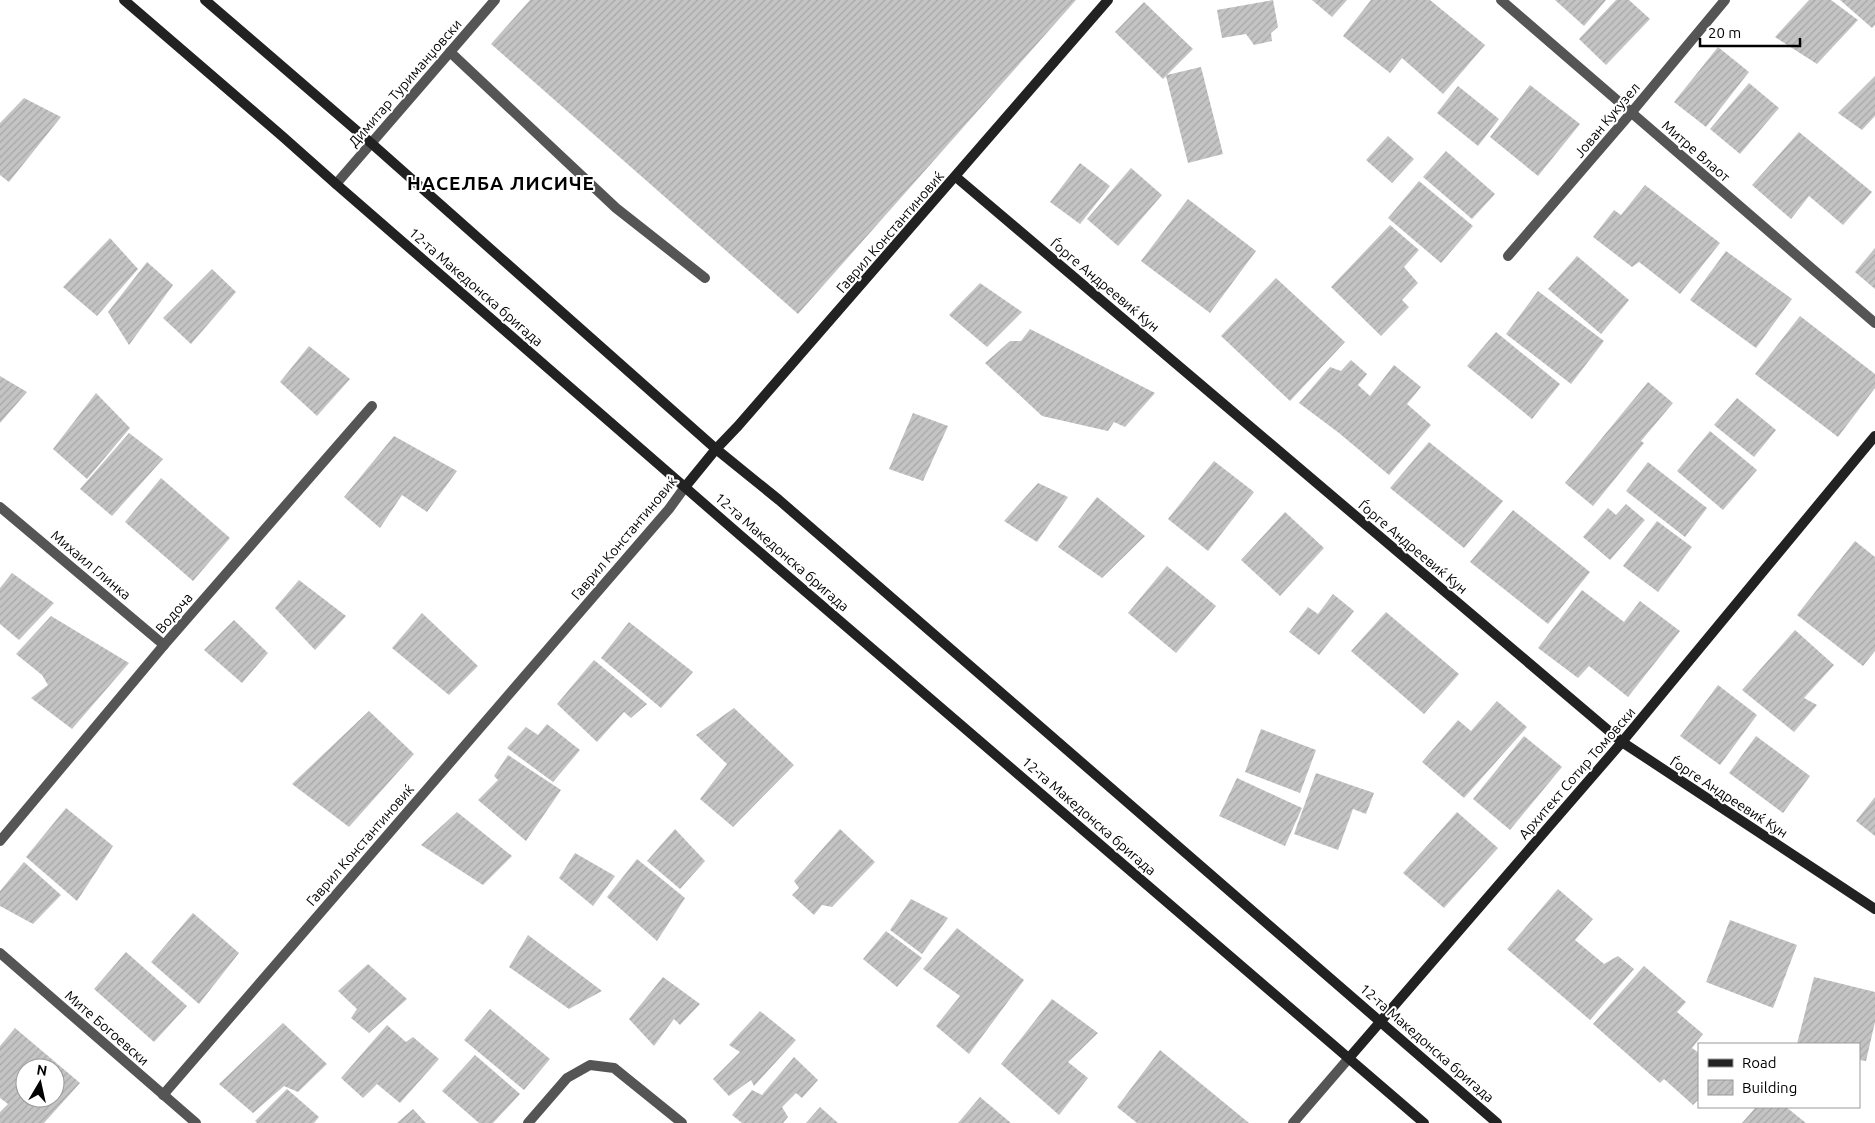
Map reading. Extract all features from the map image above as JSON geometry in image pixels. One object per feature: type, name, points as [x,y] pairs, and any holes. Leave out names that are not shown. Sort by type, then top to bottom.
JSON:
[{"type":"street","name":"12-та Македонска бригада","points":[[124,0],[288,140],[336,184],[685,487],[1424,1123]]},
{"type":"street","name":"12-та Македонска бригада","points":[[206,0],[716,449],[779,500],[1497,1123]]},
{"type":"street","name":"Димитар Туриманџовски","points":[[336,184],[495,0]]},
{"type":"street","name":"Гаврил Константиновиќ","points":[[162,1095],[669,509],[716,449],[956,177],[1108,0]]},
{"type":"street","name":"Митре Влаот","points":[[1501,0],[1875,322]]},
{"type":"street","name":"Јован Кукузел","points":[[1508,256],[1725,0]]},
{"type":"street","points":[[450,52],[616,208],[705,278]]},
{"type":"street","name":"Ѓорге Андреевиќ Кун","points":[[956,177],[1622,742],[1875,909]]},
{"type":"street","name":"Водоча","points":[[0,841],[164,645],[372,406]]},
{"type":"street","name":"Архитект Сотир Томовски","points":[[1293,1123],[1622,742],[1875,436]]},
{"type":"street","name":"Михаил Глинка","points":[[0,507],[164,645]]},
{"type":"street","name":"Мите Богоевски","points":[[0,953],[196,1123]]},
{"type":"street","points":[[528,1123],[567,1078],[590,1065],[614,1068],[682,1123]]},
{"type":"building","points":[[530,0],[1076,0],[798,314],[491,44]]},
{"type":"building","points":[[1273,0],[1278,27],[1271,33],[1272,41],[1254,45],[1246,34],[1222,38],[1217,10]]},
{"type":"building","points":[[1312,0],[1347,0],[1332,17]]},
{"type":"building","points":[[1371,0],[1430,0],[1485,45],[1443,94],[1402,58],[1390,73],[1343,36]]},
{"type":"building","points":[[1555,0],[1606,0],[1584,26]]},
{"type":"building","points":[[1616,0],[1629,0],[1650,19],[1606,65],[1579,39]]},
{"type":"building","points":[[1809,0],[1831,0],[1858,20],[1817,64],[1775,37]]},
{"type":"building","points":[[1840,0],[1875,0],[1875,25],[1872,28]]},
{"type":"building","points":[[1144,2],[1193,49],[1167,75],[1201,67],[1223,154],[1188,163],[1166,76],[1163,79],[1115,32]]},
{"type":"building","points":[[1718,47],[1749,72],[1706,127],[1674,102]]},
{"type":"building","points":[[1875,76],[1875,116],[1862,130],[1838,113]]},
{"type":"building","points":[[1749,83],[1779,108],[1740,154],[1710,129]]},
{"type":"building","points":[[1530,85],[1580,124],[1538,176],[1490,137]]},
{"type":"building","points":[[1458,86],[1499,119],[1478,146],[1437,113]]},
{"type":"building","points":[[24,98],[61,117],[9,182],[0,175],[0,123]]},
{"type":"building","points":[[1799,132],[1872,192],[1843,225],[1809,196],[1791,219],[1752,185]]},
{"type":"building","points":[[1388,136],[1414,159],[1392,183],[1366,160]]},
{"type":"building","points":[[1446,151],[1495,194],[1472,219],[1423,177]]},
{"type":"building","points":[[1080,163],[1110,186],[1080,224],[1050,202]]},
{"type":"building","points":[[1131,168],[1162,195],[1118,246],[1087,219]]},
{"type":"building","points":[[1419,181],[1473,226],[1441,263],[1388,218]]},
{"type":"building","points":[[1645,185],[1720,243],[1680,294],[1639,262],[1632,267],[1593,237],[1614,210],[1621,215]]},
{"type":"building","points":[[1188,199],[1256,251],[1210,313],[1141,261]]},
{"type":"building","points":[[1390,225],[1419,250],[1404,267],[1418,283],[1402,300],[1409,307],[1381,336],[1331,287]]},
{"type":"building","points":[[110,238],[138,269],[97,316],[63,287]]},
{"type":"building","points":[[1875,248],[1875,289],[1855,272]]},
{"type":"building","points":[[1726,251],[1792,299],[1756,348],[1690,300]]},
{"type":"building","points":[[1577,256],[1629,300],[1601,334],[1548,289]]},
{"type":"building","points":[[147,262],[173,285],[129,345],[108,312]]},
{"type":"building","points":[[212,269],[236,292],[191,344],[163,318]]},
{"type":"building","points":[[1276,278],[1345,342],[1290,401],[1221,336]]},
{"type":"building","points":[[980,283],[1022,312],[987,347],[949,315]]},
{"type":"building","points":[[1538,291],[1604,341],[1571,384],[1506,334]]},
{"type":"building","points":[[1800,316],[1875,374],[1875,388],[1838,437],[1755,374]]},
{"type":"building","points":[[1030,329],[1155,393],[1125,427],[1114,422],[1108,431],[1042,416],[985,363],[1010,341],[1021,341]]},
{"type":"building","points":[[1496,332],[1560,384],[1532,419],[1467,366]]},
{"type":"building","points":[[309,346],[350,379],[317,416],[280,382]]},
{"type":"building","points":[[1351,360],[1367,374],[1358,385],[1370,396],[1394,365],[1421,387],[1407,404],[1431,425],[1389,475],[1339,433],[1299,403],[1330,367],[1341,371]]},
{"type":"building","points":[[0,376],[27,392],[0,423]]},
{"type":"building","points":[[1648,382],[1673,403],[1641,441],[1644,443],[1593,506],[1565,483]]},
{"type":"building","points":[[96,393],[130,428],[87,479],[53,449]]},
{"type":"building","points":[[1737,398],[1776,430],[1754,457],[1714,425]]},
{"type":"building","points":[[913,413],[948,426],[923,481],[889,469]]},
{"type":"building","points":[[1710,431],[1757,470],[1723,510],[1677,471]]},
{"type":"building","points":[[129,433],[163,459],[112,516],[80,489]]},
{"type":"building","points":[[394,436],[457,471],[427,512],[402,495],[380,528],[344,497]]},
{"type":"building","points":[[1429,442],[1503,501],[1464,548],[1390,488]]},
{"type":"building","points":[[1214,461],[1254,492],[1208,551],[1168,519]]},
{"type":"building","points":[[1648,462],[1707,508],[1685,537],[1626,491]]},
{"type":"building","points":[[161,478],[230,538],[193,581],[125,522]]},
{"type":"building","points":[[1038,483],[1068,497],[1037,542],[1004,521]]},
{"type":"building","points":[[1097,497],[1145,536],[1102,578],[1058,547]]},
{"type":"building","points":[[1626,504],[1645,520],[1610,560],[1583,537],[1608,508],[1616,515]]},
{"type":"building","points":[[1513,510],[1590,572],[1548,624],[1470,562]]},
{"type":"building","points":[[1285,512],[1324,548],[1280,596],[1241,560]]},
{"type":"building","points":[[1657,521],[1692,547],[1658,592],[1623,566]]},
{"type":"building","points":[[1855,541],[1875,557],[1875,651],[1863,666],[1797,615]]},
{"type":"building","points":[[1167,566],[1216,606],[1176,653],[1128,613]]},
{"type":"building","points":[[12,573],[54,603],[19,640],[0,624],[0,588]]},
{"type":"building","points":[[299,580],[346,616],[315,650],[275,608]]},
{"type":"building","points":[[1582,590],[1624,622],[1640,601],[1680,631],[1628,697],[1589,666],[1578,678],[1538,648]]},
{"type":"building","points":[[1333,594],[1354,611],[1319,655],[1289,632],[1308,607],[1318,614]]},
{"type":"building","points":[[1386,612],[1459,674],[1424,714],[1351,651]]},
{"type":"building","points":[[422,613],[478,666],[449,695],[392,648]]},
{"type":"building","points":[[51,616],[129,663],[72,729],[31,698],[48,685],[42,675],[16,654]]},
{"type":"building","points":[[234,620],[268,653],[242,683],[204,650]]},
{"type":"building","points":[[629,622],[693,672],[661,708],[601,658]]},
{"type":"building","points":[[1795,630],[1834,665],[1804,698],[1817,705],[1794,732],[1742,690]]},
{"type":"building","points":[[594,660],[647,704],[631,718],[624,712],[597,742],[557,704]]},
{"type":"building","points":[[1718,685],[1757,715],[1720,765],[1680,736]]},
{"type":"building","points":[[1497,701],[1527,727],[1464,798],[1422,762],[1458,720],[1471,731]]},
{"type":"building","points":[[734,708],[794,765],[733,827],[700,799],[727,764],[696,735]]},
{"type":"building","points":[[369,711],[414,754],[349,827],[292,784]]},
{"type":"building","points":[[547,724],[580,750],[553,782],[507,748],[526,727],[538,735]]},
{"type":"building","points":[[1261,729],[1316,750],[1300,793],[1245,772]]},
{"type":"building","points":[[1524,736],[1562,767],[1510,830],[1473,799]]},
{"type":"building","points":[[1756,736],[1810,776],[1783,813],[1729,773]]},
{"type":"building","points":[[508,755],[561,790],[526,841],[478,800],[498,780],[494,776]]},
{"type":"building","points":[[1316,773],[1374,793],[1366,814],[1353,809],[1338,850],[1294,834]]},
{"type":"building","points":[[1237,778],[1302,808],[1285,846],[1219,816]]},
{"type":"building","points":[[1875,797],[1875,836],[1856,821]]},
{"type":"building","points":[[66,808],[113,846],[77,901],[26,857]]},
{"type":"building","points":[[457,812],[512,856],[483,885],[421,845]]},
{"type":"building","points":[[1457,812],[1498,848],[1444,908],[1403,873]]},
{"type":"building","points":[[675,829],[705,861],[680,889],[647,861]]},
{"type":"building","points":[[840,829],[875,862],[832,907],[822,905],[814,915],[792,895],[799,888],[794,881]]},
{"type":"building","points":[[575,853],[615,876],[593,906],[559,878]]},
{"type":"building","points":[[637,859],[685,898],[657,941],[607,897]]},
{"type":"building","points":[[24,862],[61,895],[33,924],[0,906],[0,891]]},
{"type":"building","points":[[1558,889],[1593,919],[1575,940],[1604,964],[1618,956],[1634,969],[1590,1020],[1507,949]]},
{"type":"building","points":[[911,899],[948,918],[922,954],[890,930]]},
{"type":"building","points":[[193,913],[239,953],[199,1004],[151,962]]},
{"type":"building","points":[[1730,920],[1797,945],[1773,1008],[1706,982]]},
{"type":"building","points":[[957,928],[1024,980],[969,1054],[936,1026],[960,996],[923,969]]},
{"type":"building","points":[[886,931],[922,958],[897,987],[863,959]]},
{"type":"building","points":[[528,935],[602,991],[569,1009],[509,967]]},
{"type":"building","points":[[126,952],[187,1006],[154,1042],[94,989]]},
{"type":"building","points":[[368,964],[407,999],[369,1033],[351,1018],[357,1009],[338,991]]},
{"type":"building","points":[[1644,966],[1686,1002],[1677,1012],[1703,1034],[1692,1048],[1698,1052],[1698,1100],[1693,1105],[1664,1079],[1660,1083],[1593,1024]]},
{"type":"building","points":[[663,977],[700,1004],[680,1025],[674,1019],[654,1046],[629,1019]]},
{"type":"building","points":[[1814,977],[1875,992],[1875,1022],[1866,1061],[1860,1060],[1860,1043],[1797,1043]]},
{"type":"building","points":[[1052,999],[1098,1033],[1068,1062],[1088,1078],[1059,1115],[1001,1064]]},
{"type":"building","points":[[490,1009],[550,1059],[524,1090],[464,1040]]},
{"type":"building","points":[[760,1011],[796,1040],[754,1086],[751,1080],[729,1096],[713,1079],[740,1052],[729,1045]]},
{"type":"building","points":[[283,1023],[327,1064],[298,1092],[284,1086],[253,1113],[219,1084]]},
{"type":"building","points":[[387,1025],[406,1042],[413,1037],[439,1059],[400,1103],[377,1084],[363,1098],[341,1078]]},
{"type":"building","points":[[15,1028],[50,1058],[15,1058],[15,1108],[58,1108],[44,1123],[0,1123],[0,1112],[8,1104],[0,1098],[0,1046]]},
{"type":"building","points":[[1160,1050],[1249,1123],[1137,1123],[1117,1107]]},
{"type":"building","points":[[475,1055],[520,1094],[493,1123],[479,1123],[442,1091]]},
{"type":"building","points":[[794,1057],[818,1080],[802,1098],[796,1093],[782,1107],[788,1117],[783,1123],[742,1123],[732,1115],[752,1090],[762,1095]]},
{"type":"building","points":[[65,1070],[80,1083],[65,1100]]},
{"type":"building","points":[[287,1089],[319,1117],[314,1123],[257,1123],[255,1121]]},
{"type":"building","points":[[980,1097],[1011,1123],[958,1123]]},
{"type":"building","points":[[820,1107],[838,1123],[806,1123]]},
{"type":"building","points":[[1755,1108],[1787,1108],[1806,1123],[1742,1123]]},
{"type":"building","points":[[413,1109],[426,1123],[397,1123]]},
{"type":"district","name":"НАСЕЛБА ЛИСИЧЕ","points":[[501,183]]}]
